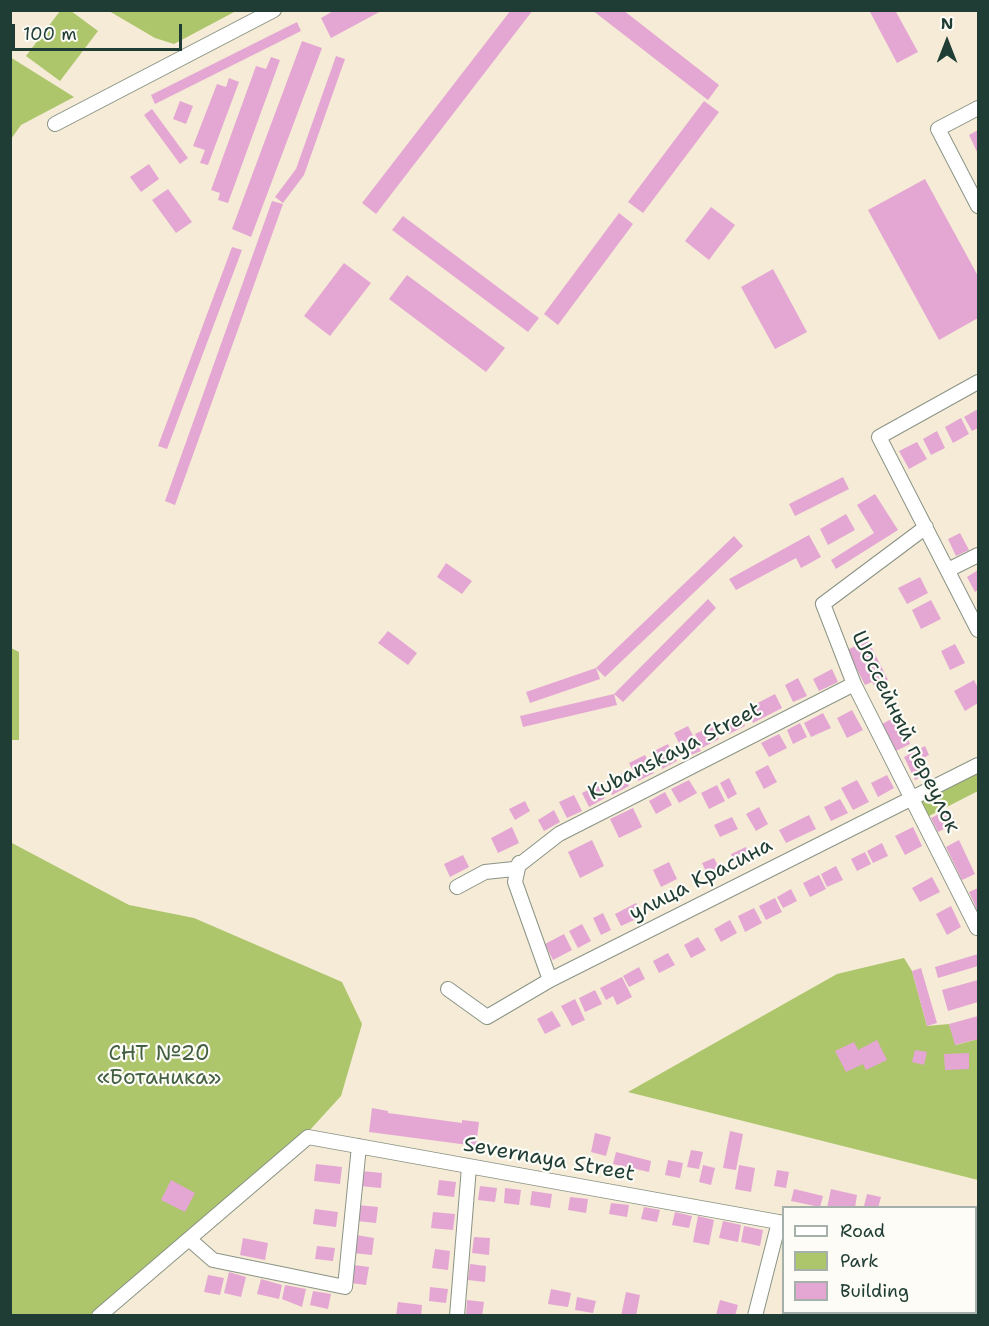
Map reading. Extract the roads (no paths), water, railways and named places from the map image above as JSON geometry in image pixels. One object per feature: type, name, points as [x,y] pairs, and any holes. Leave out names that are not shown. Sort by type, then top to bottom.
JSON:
[{"type":"street","points":[[55,124],[274,10]]},
{"type":"street","points":[[978,108],[938,129],[978,206]]},
{"type":"street","points":[[978,382],[879,437],[978,630]]},
{"type":"street","name":"Шоссейный переулок","points":[[926,527],[823,603],[854,684],[977,928]]},
{"type":"street","points":[[948,570],[978,555]]},
{"type":"street","name":"Kubanskaya Street","points":[[457,887],[485,872],[514,869],[559,834],[854,684]]},
{"type":"street","name":"улица Красина","points":[[448,989],[487,1017],[550,980],[978,765]]},
{"type":"street","points":[[519,863],[515,882],[550,980]]},
{"type":"street","name":"Severnaya Street","points":[[189,1239],[308,1137],[781,1222]]},
{"type":"street","points":[[99,1316],[189,1239],[213,1260],[345,1287],[359,1146]]},
{"type":"street","points":[[457,1316],[469,1167]]},
{"type":"street","points":[[755,1316],[781,1222]]},
{"type":"park label","name":"СНТ №20 «Ботаника»","points":[[159,1067]]}]
